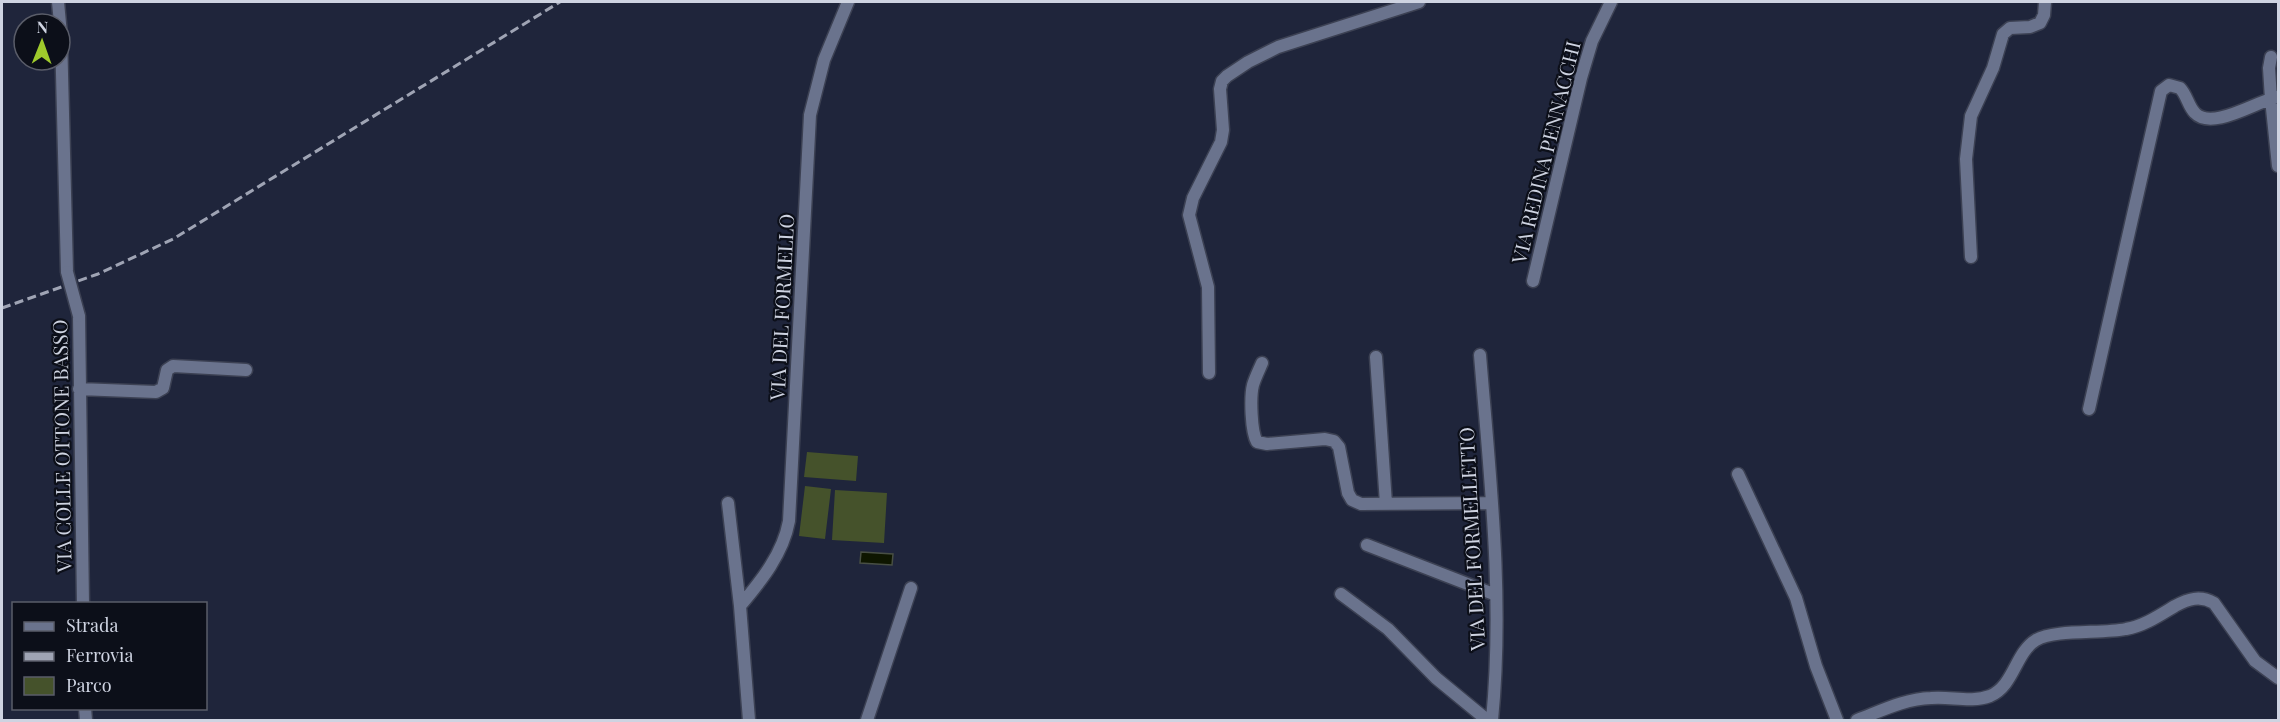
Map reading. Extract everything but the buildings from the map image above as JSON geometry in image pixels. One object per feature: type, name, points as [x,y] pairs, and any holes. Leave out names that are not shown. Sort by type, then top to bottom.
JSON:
[{"type":"street","name":"VIA COLLE OTTONE BASSO","points":[[58,2],[61,34],[67,272],[79,316],[83,602]]},
{"type":"street","name":"VIA DEL FORMELLO","points":[[740,606],[771,565],[783,543],[789,521],[810,115],[824,60],[848,2]]},
{"type":"street","points":[[1209,373],[1208,287],[1190,224],[1189,211],[1192,198],[1221,142],[1220,89],[1222,81],[1248,62],[1278,47],[1419,2]]},
{"type":"street","name":"VIA REDINA PENNACCHI","points":[[1533,281],[1584,68],[1596,30],[1611,2]]},
{"type":"street","points":[[1971,256],[1966,159],[1971,116],[1995,64],[2003,34],[2010,28],[2030,27],[2040,23],[2044,15],[2045,2]]},
{"type":"street","points":[[2271,57],[2269,68],[2275,98],[2278,166]]},
{"type":"street","points":[[2089,409],[2161,91],[2169,85],[2178,86],[2184,92],[2195,113],[2206,118],[2223,117],[2275,98]]},
{"type":"street","name":"VIA DEL FORMELLETTO","points":[[1480,355],[1492,503],[1496,595],[1497,660],[1490,720]]},
{"type":"street","points":[[1376,357],[1386,504]]},
{"type":"street","points":[[1262,363],[1252,393],[1253,432],[1257,442],[1267,444],[1331,440],[1338,445],[1346,487],[1352,500],[1361,504],[1492,503]]},
{"type":"street","points":[[79,389],[156,392],[163,388],[167,370],[173,366],[246,370]]},
{"type":"street","points":[[1738,474],[1797,598],[1816,666],[1837,720]]},
{"type":"street","points":[[728,503],[740,606],[749,720]]},
{"type":"street","points":[[1367,545],[1496,595]]},
{"type":"street","points":[[867,720],[911,588]]},
{"type":"street","points":[[1341,594],[1388,630],[1431,673],[1490,720]]},
{"type":"street","points":[[1857,720],[1914,700],[1941,697],[1976,699],[1990,696],[2002,687],[2025,650],[2039,639],[2056,635],[2132,628],[2193,598],[2214,603],[2251,655],[2265,670],[2278,678]]},
{"type":"green space","points":[[807,452],[858,456],[856,481],[804,477]]},
{"type":"green space","points":[[805,486],[831,489],[825,539],[799,536]]},
{"type":"green space","points":[[835,490],[887,493],[884,543],[832,540]]},
{"type":"shaded area","points":[[861,552],[893,554],[892,565],[860,563]]},
{"type":"railway","points":[[2,308],[98,274],[173,239],[560,2]]}]
